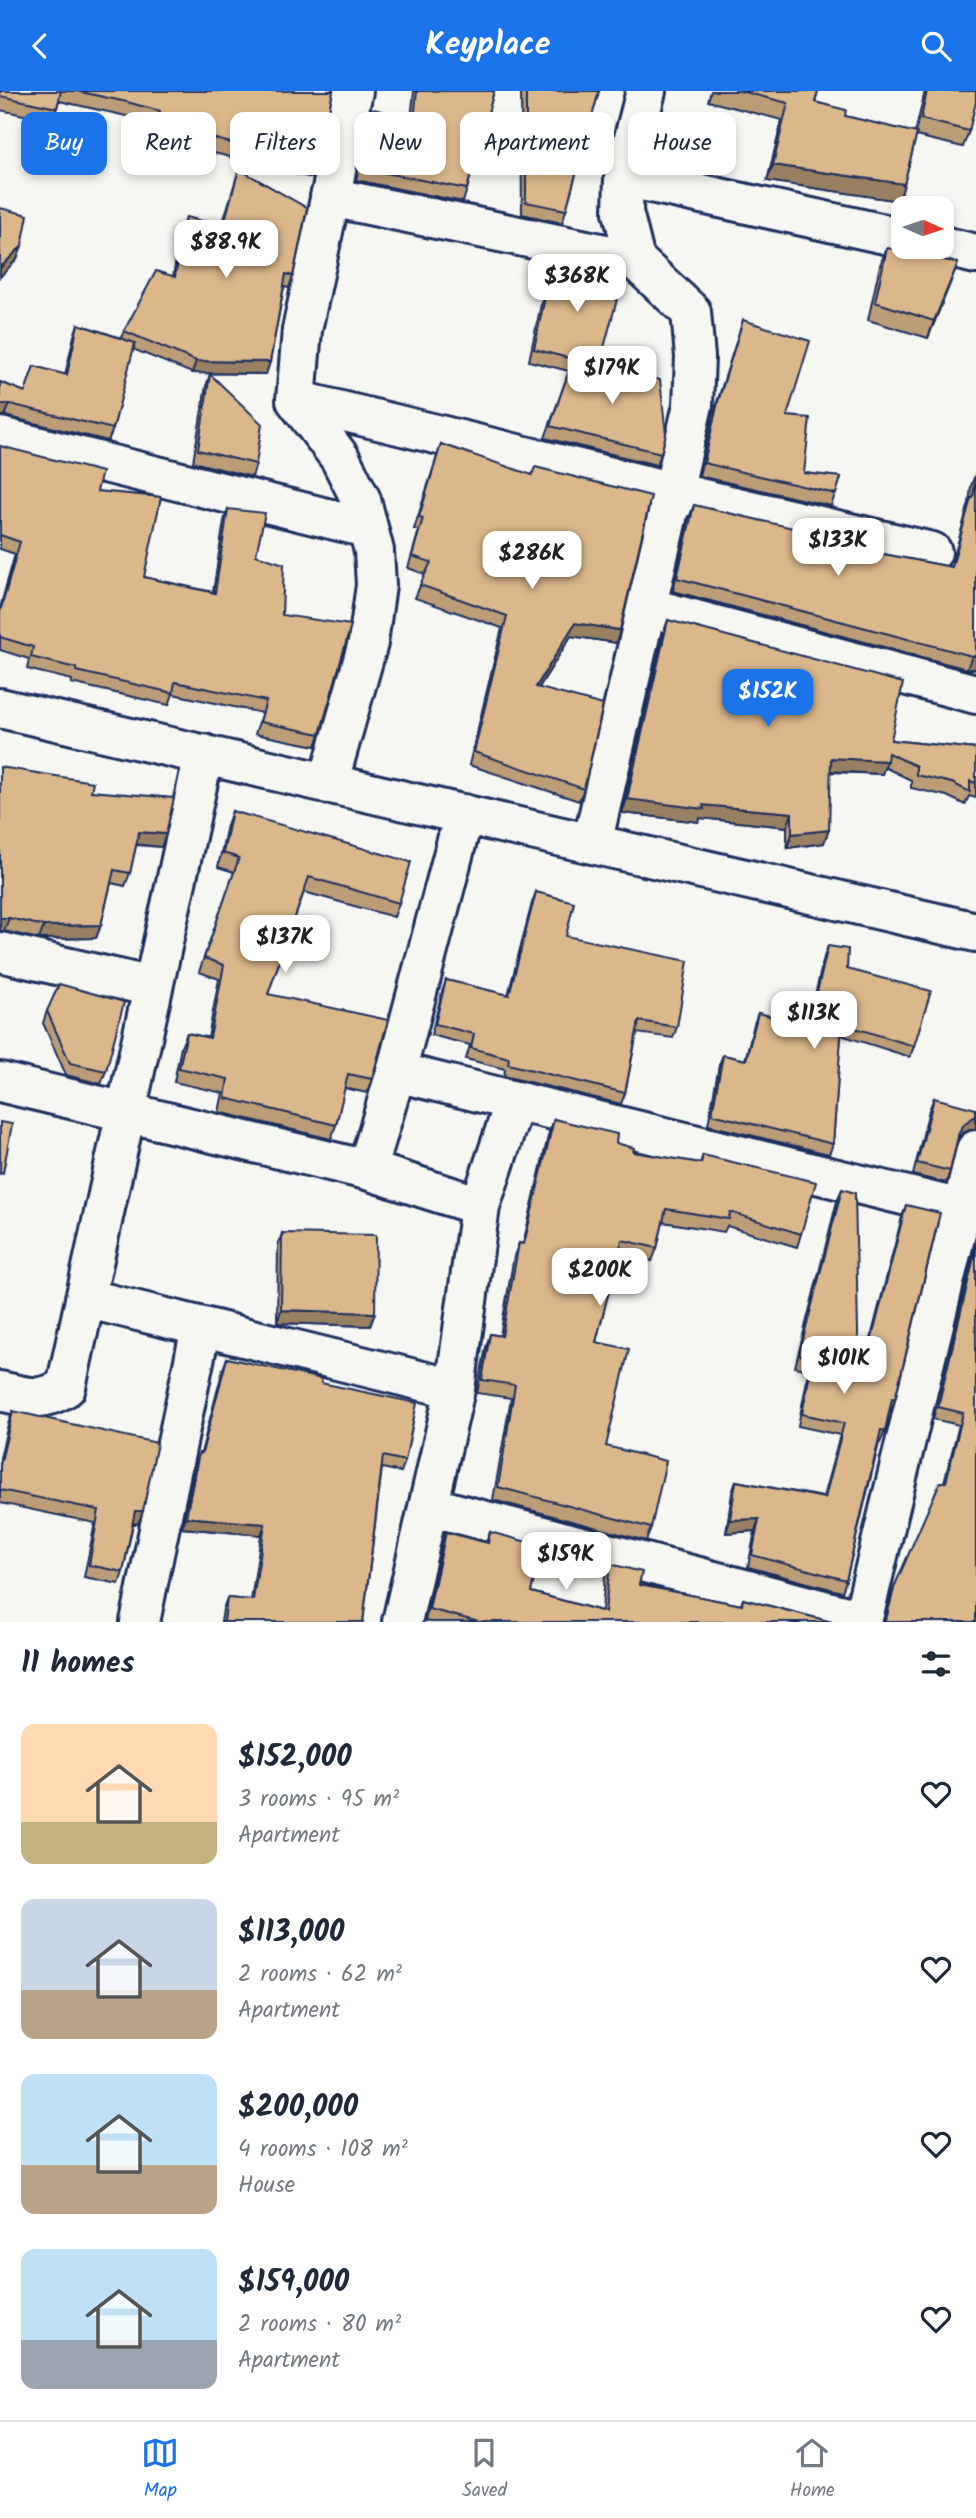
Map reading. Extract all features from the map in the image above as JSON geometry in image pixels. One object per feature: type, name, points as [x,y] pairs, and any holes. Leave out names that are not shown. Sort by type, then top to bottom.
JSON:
[{"type":"street","points":[[328,784],[368,643],[376,585],[374,551],[361,500],[341,458],[296,400],[302,330],[353,91]]},
{"type":"street","points":[[635,260],[623,212],[624,177],[646,91]]},
{"type":"street","points":[[624,177],[891,235]]},
{"type":"street","points":[[330,197],[635,260],[691,312],[695,357],[693,405],[592,844]]},
{"type":"street","points":[[954,249],[976,254]]},
{"type":"street","points":[[296,400],[932,552]]},
{"type":"street","points":[[0,437],[367,528]]},
{"type":"street","points":[[647,607],[976,694]]},
{"type":"street","points":[[0,708],[976,932]]},
{"type":"street","points":[[0,1391],[26,1397],[49,1397],[66,1387],[204,754]]},
{"type":"street","points":[[367,1170],[396,1072],[464,814]]},
{"type":"street","points":[[0,952],[153,987]]},
{"type":"street","points":[[396,1072],[961,1209]]},
{"type":"street","points":[[0,1081],[367,1170],[480,1206]]},
{"type":"street","points":[[402,1622],[455,1388],[480,1206],[515,1101]]},
{"type":"street","points":[[429,1506],[862,1621],[976,1150]]},
{"type":"street","points":[[85,1298],[455,1388]]},
{"type":"street","points":[[141,1622],[201,1327]]},
{"type":"building","points":[[0,91],[61,91],[57,108],[0,96]]},
{"type":"building","points":[[76,91],[333,91],[328,112],[230,112],[230,143],[216,139],[216,112],[160,112]]},
{"type":"building","points":[[417,91],[494,91],[488,112],[460,112],[460,175],[471,175],[467,189],[396,175],[446,175],[446,112],[415,112]]},
{"type":"building","points":[[526,91],[599,91],[593,112],[526,112]]},
{"type":"building","points":[[740,91],[818,91],[815,102],[846,110],[845,116],[917,133],[904,184],[773,165],[788,103]]},
{"type":"building","points":[[927,91],[976,91],[969,131],[921,119]]},
{"type":"building","points":[[237,175],[249,175],[307,208],[293,276],[286,274],[270,362],[196,361],[124,331],[156,271],[175,277],[186,217],[223,227]]},
{"type":"building","points":[[526,175],[576,175],[566,210],[526,202]]},
{"type":"building","points":[[0,208],[28,215],[22,246],[0,268]]},
{"type":"building","points":[[887,248],[891,249],[891,259],[939,259],[958,263],[934,321],[875,302]]},
{"type":"building","points":[[552,263],[622,281],[599,366],[534,349]]},
{"type":"building","points":[[743,320],[810,341],[787,416],[810,418],[804,473],[841,477],[836,494],[704,463],[718,402]]},
{"type":"building","points":[[78,324],[135,343],[113,429],[10,404],[0,404],[0,382],[25,392],[34,366],[67,375]]},
{"type":"building","points":[[573,359],[660,380],[666,434],[661,453],[550,426]]},
{"type":"building","points":[[210,374],[262,424],[256,464],[198,450]]},
{"type":"building","points":[[441,444],[532,475],[535,467],[651,496],[620,630],[575,623],[536,687],[603,705],[584,789],[474,752],[507,616],[420,585],[431,562],[412,556],[423,518],[419,517]]},
{"type":"building","points":[[0,446],[102,472],[97,491],[161,497],[144,577],[215,593],[228,509],[265,513],[256,555],[284,564],[282,615],[351,625],[320,734],[260,722],[266,701],[175,682],[173,693],[76,671],[76,668],[31,657],[33,647],[0,637],[0,612],[20,542],[0,535]]},
{"type":"building","points":[[976,472],[976,656],[677,578],[694,505],[823,535],[820,542],[952,567],[973,498]]},
{"type":"building","points":[[668,620],[903,683],[891,740],[976,749],[976,783],[970,781],[970,792],[952,783],[916,775],[916,766],[888,753],[887,761],[831,758],[829,830],[792,834],[792,813],[703,805],[704,809],[627,799]]},
{"type":"building","points":[[0,767],[93,782],[91,791],[174,798],[166,834],[139,832],[130,873],[114,870],[101,925],[44,926],[0,918]]},
{"type":"building","points":[[232,811],[411,862],[399,903],[309,877],[268,994],[388,1020],[372,1079],[348,1074],[336,1125],[225,1098],[228,1079],[179,1068],[187,1033],[210,1038],[224,965],[204,958],[239,858],[223,853]]},
{"type":"building","points":[[536,892],[574,902],[566,936],[688,961],[677,1027],[639,1021],[625,1093],[508,1064],[509,1058],[471,1048],[474,1034],[435,1024],[446,980],[509,995]]},
{"type":"building","points":[[828,946],[848,949],[847,969],[931,991],[914,1046],[842,1024],[833,1144],[712,1114],[723,1055],[746,1060],[758,1013],[809,1026]]},
{"type":"building","points":[[59,984],[124,1002],[106,1071],[70,1063],[47,1011]]},
{"type":"building","points":[[934,1098],[976,1109],[976,1117],[965,1123],[959,1132],[950,1171],[917,1163]]},
{"type":"building","points":[[554,1119],[617,1134],[616,1143],[634,1148],[633,1152],[701,1163],[703,1155],[816,1182],[801,1234],[730,1212],[729,1219],[666,1209],[657,1248],[622,1240],[596,1342],[629,1349],[606,1446],[666,1461],[651,1528],[498,1487],[515,1385],[482,1380],[490,1334],[502,1336],[519,1243],[524,1244]]},
{"type":"building","points":[[0,1122],[12,1124],[3,1173],[0,1175]]},
{"type":"building","points":[[842,1189],[855,1193],[859,1376],[862,1377],[906,1205],[940,1213],[895,1399],[892,1398],[885,1431],[881,1430],[846,1580],[752,1555],[759,1519],[730,1520],[736,1481],[825,1498],[844,1423],[802,1414],[813,1358],[799,1355]]},
{"type":"building","points":[[282,1233],[376,1235],[375,1313],[281,1310]]},
{"type":"building","points":[[976,1249],[976,1622],[884,1622],[895,1585],[940,1482],[946,1482],[963,1413],[938,1407]]},
{"type":"building","points":[[227,1358],[322,1379],[321,1383],[417,1403],[405,1461],[383,1456],[363,1622],[224,1622],[227,1598],[253,1600],[265,1524],[186,1517],[199,1453],[202,1453]]},
{"type":"building","points":[[13,1411],[157,1443],[143,1511],[135,1511],[123,1572],[89,1565],[99,1510],[0,1490],[0,1465]]},
{"type":"building","points":[[446,1532],[488,1543],[490,1532],[542,1546],[531,1592],[605,1612],[610,1564],[642,1572],[639,1585],[742,1605],[743,1599],[832,1622],[479,1622],[429,1609]]}]
